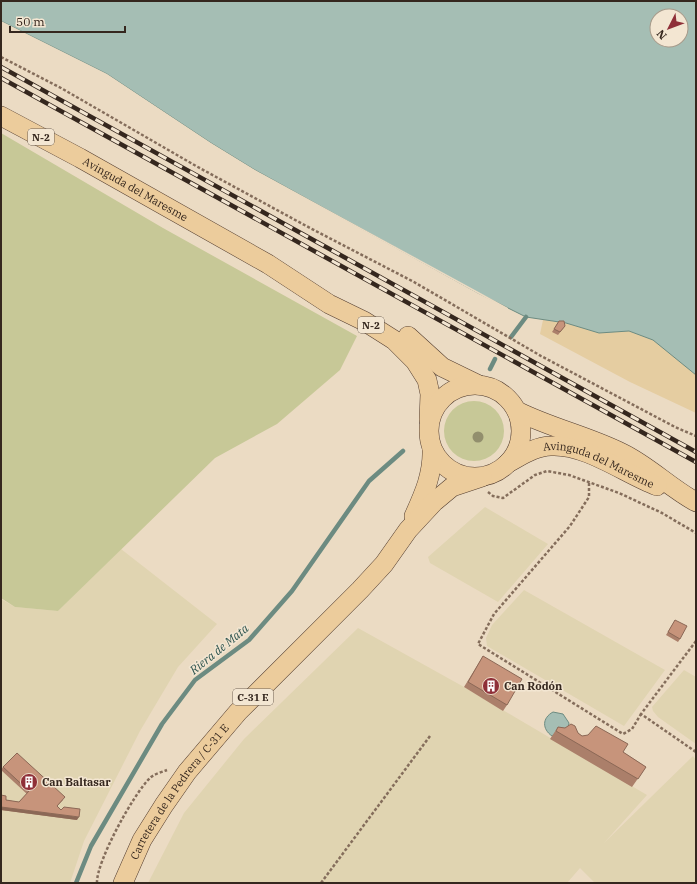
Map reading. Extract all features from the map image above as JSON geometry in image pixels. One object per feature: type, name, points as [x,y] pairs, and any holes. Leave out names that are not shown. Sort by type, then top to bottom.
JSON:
[{"type":"main road","name":"Avinguda del Maresme","points":[[1,116],[80,158],[268,264],[329,304],[380,330],[405,349],[415,361],[427,380],[430,394],[429,420]]},
{"type":"main road","name":"Avinguda del Maresme","points":[[268,264],[337,294],[385,319],[403,332],[442,366],[478,385]]},
{"type":"main road","name":"N-2","points":[[478,385],[490,387],[501,393],[510,401],[517,411],[521,425],[521,438],[516,452],[508,463],[496,472],[482,477],[470,478],[458,474],[447,469],[438,460],[432,449],[429,440],[429,420],[434,408],[442,398],[453,390],[465,386],[478,385]]},
{"type":"main road","name":"Avinguda del Maresme","points":[[517,411],[552,427],[574,432],[624,454],[692,500]]},
{"type":"main road","name":"Avinguda del Maresme","points":[[508,463],[530,451],[551,446],[570,449],[588,454],[641,480],[692,500]]},
{"type":"main road","name":"C-31 E","points":[[408,530],[424,496],[430,477],[432,449]]},
{"type":"main road","name":"C-31 E","points":[[408,530],[434,502],[452,487],[482,477]]},
{"type":"main road","name":"Carretera de la Pedrera / C-31 E","points":[[123,883],[142,840],[187,772],[238,712],[338,613],[384,564],[408,530]]},
{"type":"path","points":[[1,57],[61,88],[196,166],[414,282],[541,356],[675,428],[696,436]]},
{"type":"path","points":[[482,477],[488,493],[493,496],[503,498],[521,483],[535,475],[547,471],[569,475],[626,496],[662,513],[696,533]]},
{"type":"path","points":[[589,483],[589,497],[570,526],[494,614],[478,644],[624,734],[632,729],[641,714],[696,641]]},
{"type":"path","points":[[641,714],[696,752]]},
{"type":"path","points":[[321,883],[430,736]]},
{"type":"path","points":[[97,883],[97,875],[109,846],[132,802],[151,777],[170,769],[187,772]]},
{"type":"shaded area","points":[[1,1],[696,1],[696,375],[653,340],[629,331],[599,333],[566,323],[526,317],[478,293],[255,170],[211,143],[107,74],[1,21]]},
{"type":"shaded area","points":[[485,507],[548,544],[498,602],[430,563],[428,557]]},
{"type":"shaded area","points":[[121,549],[217,624],[178,667],[140,731],[84,841],[70,883],[1,883],[1,599],[15,607],[58,611]]},
{"type":"shaded area","points":[[524,590],[665,670],[624,726],[487,646],[486,638],[492,625]]},
{"type":"shaded area","points":[[358,628],[464,687],[647,795],[604,843],[693,756],[696,760],[696,883],[595,883],[580,868],[567,883],[148,883],[184,813],[244,739]]},
{"type":"shaded area","points":[[684,670],[696,677],[696,744],[658,717],[653,711],[652,707]]},
{"type":"shaded area","points":[[553,712],[563,714],[569,723],[568,728],[552,736],[546,730],[545,720],[549,714]]},
{"type":"green space","points":[[1,133],[163,228],[357,336],[340,370],[277,424],[215,458],[58,611],[15,607],[1,598]]},
{"type":"green space","points":[[474,401],[491,406],[499,414],[504,431],[499,448],[491,456],[474,461],[457,456],[449,448],[444,431],[449,414],[457,406]]},
{"type":"sand","points":[[543,320],[566,323],[599,333],[629,331],[653,340],[696,375],[696,413],[630,382],[540,334]]},
{"type":"pier","points":[[1,21],[107,74],[211,143],[255,170],[508,308],[508,310],[254,171],[210,145],[106,76],[1,24]]},
{"type":"building","points":[[559,321],[564,321],[565,326],[560,332],[554,329]]},
{"type":"building","points":[[675,620],[687,626],[680,639],[668,632]]},
{"type":"building","name":"Can Rodón","points":[[483,656],[522,679],[507,705],[468,682]]},
{"type":"building","points":[[571,724],[575,726],[578,733],[582,736],[588,735],[596,726],[628,744],[623,752],[646,767],[638,779],[556,731],[558,727],[565,728]]},
{"type":"building","name":"Can Baltasar","points":[[17,753],[65,797],[57,806],[61,810],[64,807],[80,809],[79,817],[1,807],[1,795],[6,796],[6,800],[19,802],[29,791],[3,767]]},
{"type":"waterway","name":"Riera de Mata","points":[[511,337],[526,317]]},
{"type":"waterway","name":"Riera de Mata","points":[[490,369],[495,359]]},
{"type":"waterway","name":"Riera de Mata","points":[[76,883],[91,846],[162,724],[195,680],[249,640],[292,591],[369,481],[403,451]]},
{"type":"railway","points":[[1,67],[696,452]]},
{"type":"railway","points":[[1,78],[696,462]]},
{"type":"place","name":"Can Rodón","points":[[491,686]]},
{"type":"place","name":"Can Baltasar","points":[[29,782]]}]
